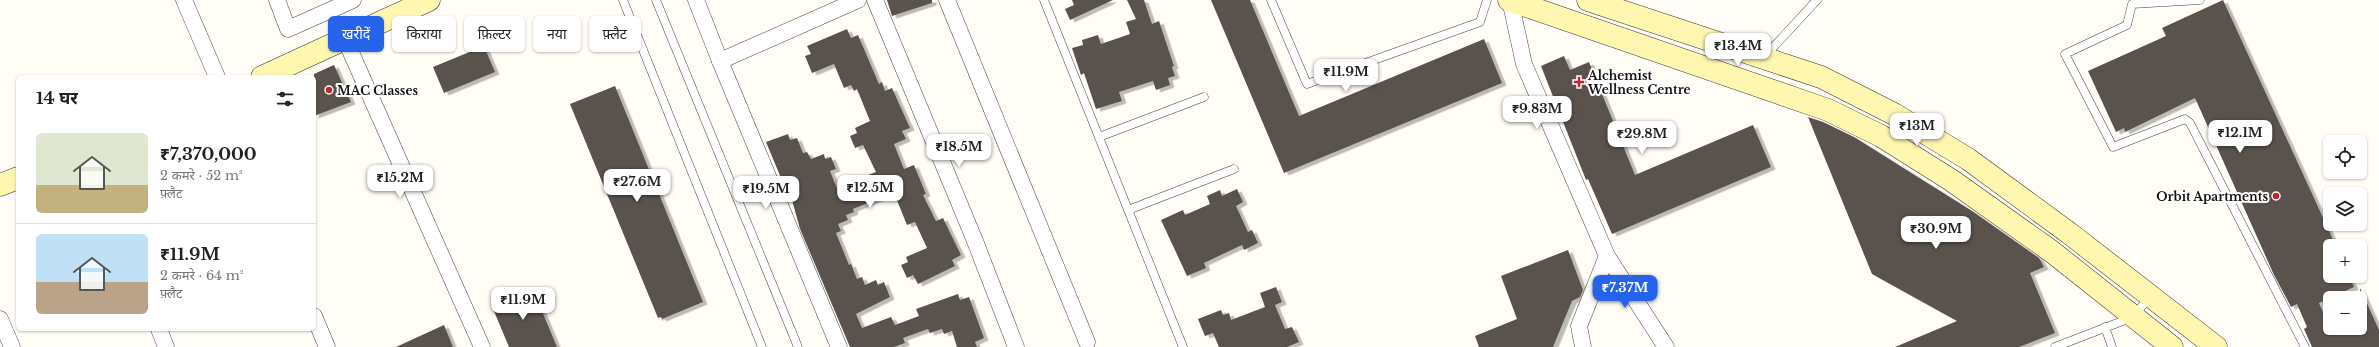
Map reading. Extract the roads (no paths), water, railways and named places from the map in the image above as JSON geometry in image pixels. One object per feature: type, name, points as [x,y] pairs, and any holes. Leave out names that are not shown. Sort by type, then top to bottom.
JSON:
[{"type":"main road","points":[[384,21],[429,0]]},
{"type":"main road","points":[[1509,0],[1828,110],[1880,136],[1951,180],[2051,251],[2133,317],[2176,340],[2216,347]]},
{"type":"main road","points":[[1588,0],[1761,55],[1821,76],[1894,114],[1962,155],[2069,233],[2150,296],[2176,340]]},
{"type":"main road","points":[[266,75],[328,47]]},
{"type":"main road","points":[[1754,84],[1761,55]]},
{"type":"main road","points":[[0,185],[16,179]]},
{"type":"street","points":[[184,0],[216,75]]},
{"type":"street","points":[[277,0],[288,29],[353,0]]},
{"type":"street","points":[[696,0],[839,347]]},
{"type":"street","points":[[720,61],[858,0]]},
{"type":"street","points":[[875,0],[975,241],[1016,347]]},
{"type":"street","points":[[947,0],[1087,342]]},
{"type":"street","points":[[1509,0],[1524,64],[1607,256],[1666,347]]},
{"type":"street","points":[[351,52],[482,347]]},
{"type":"street","points":[[1583,347],[1579,326],[1607,256]]},
{"type":"street","points":[[0,319],[12,347]]},
{"type":"street","points":[[316,321],[327,347]]},
{"type":"street","points":[[160,331],[166,347]]},
{"type":"lane","points":[[623,0],[762,347]]},
{"type":"lane","points":[[656,0],[798,347]]},
{"type":"lane","points":[[1044,0],[1183,347]]},
{"type":"lane","points":[[1271,0],[1307,84],[1480,22],[1487,0]]},
{"type":"lane","points":[[1761,55],[1817,0]]},
{"type":"lane","points":[[2200,0],[2132,4],[2127,25],[2065,54],[2113,147],[2185,119],[2190,123],[2305,347]]},
{"type":"lane","points":[[1099,138],[1204,97]]},
{"type":"lane","points":[[1128,210],[1234,169]]},
{"type":"lane","points":[[2055,347],[2133,317],[2150,296]]},
{"type":"lane","points":[[2106,327],[2112,347]]},
{"type":"place","name":"Alchemist Wellness Centre","points":[[1579,82]]},
{"type":"place","name":"MAC Classes","points":[[329,90]]},
{"type":"place","name":"Orbit Apartments","points":[[2276,196]]}]
